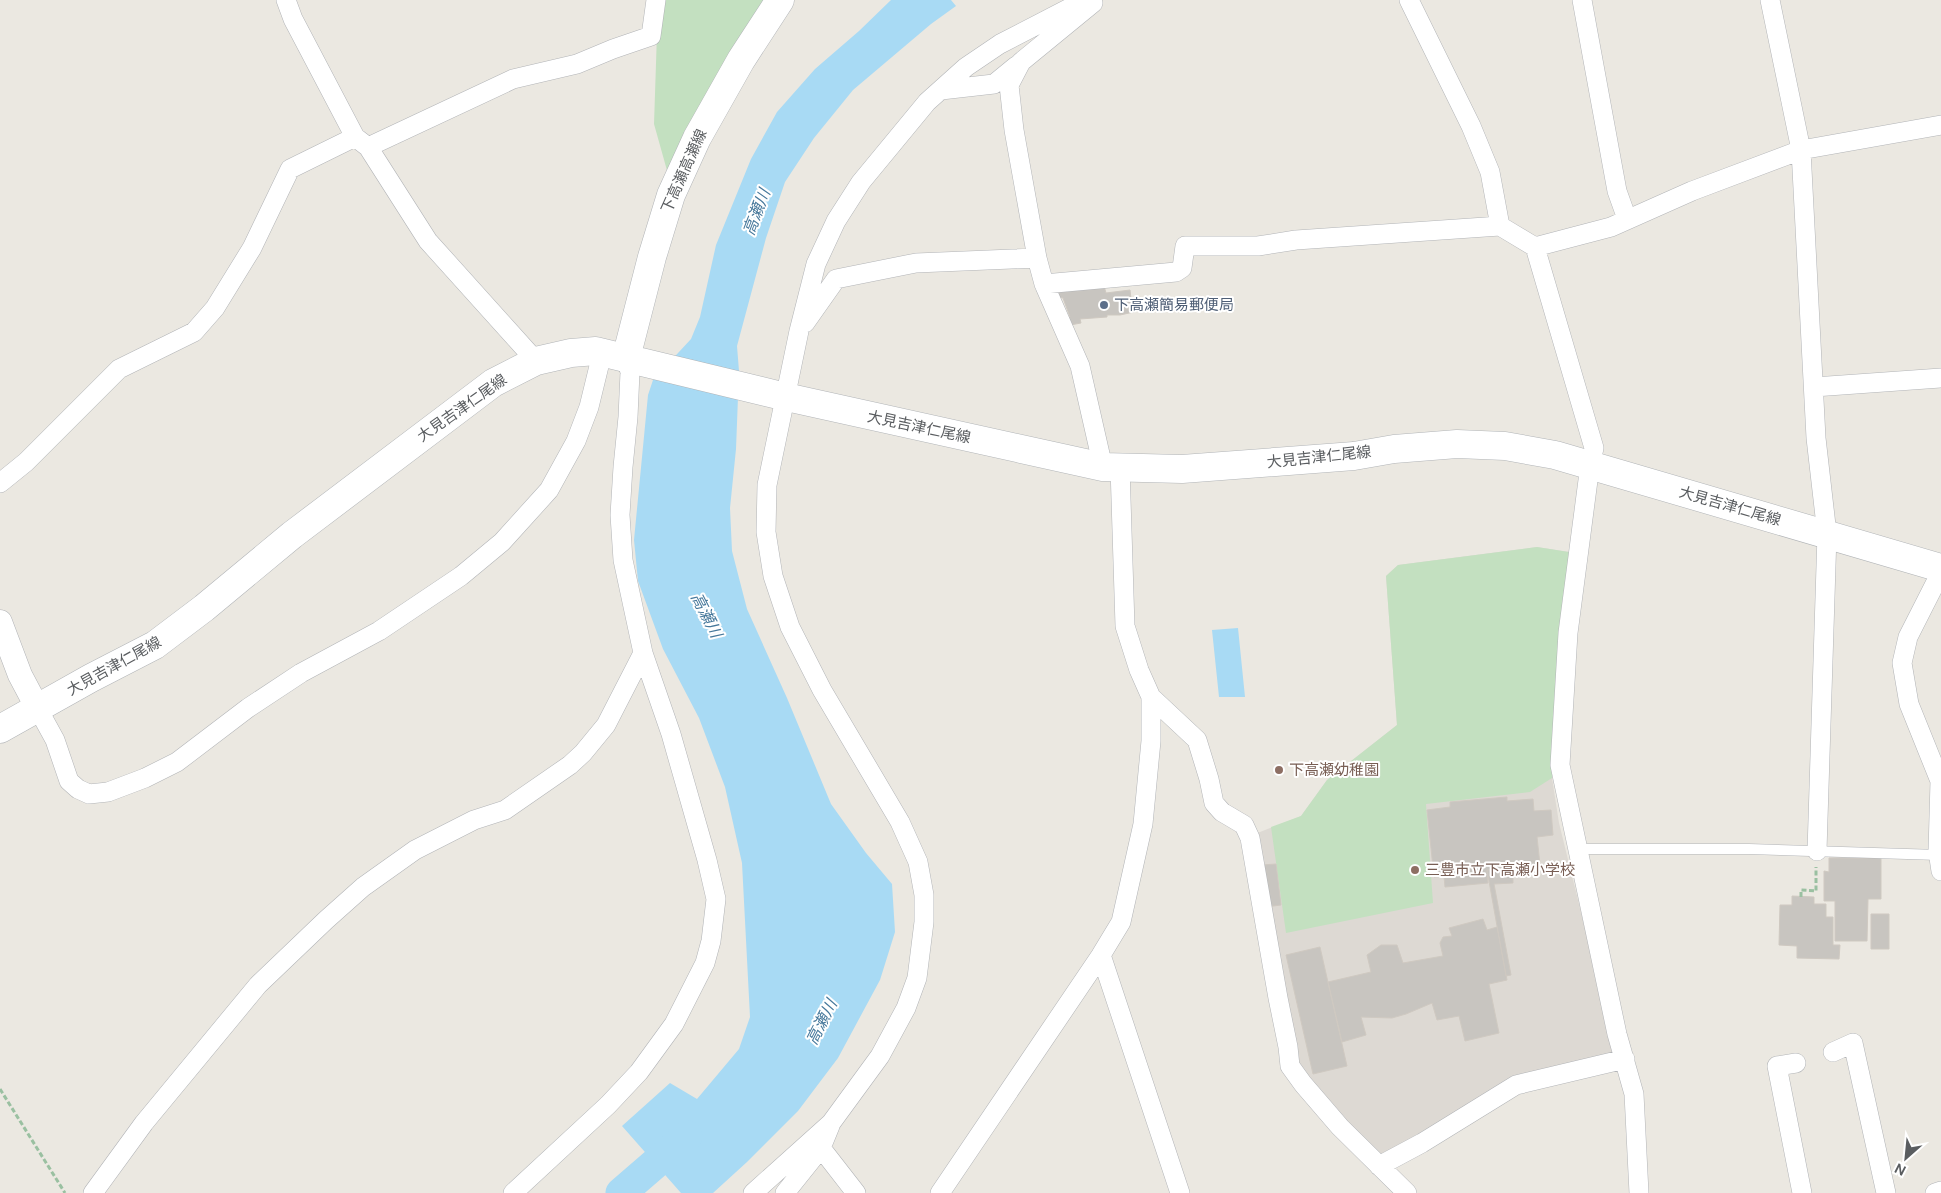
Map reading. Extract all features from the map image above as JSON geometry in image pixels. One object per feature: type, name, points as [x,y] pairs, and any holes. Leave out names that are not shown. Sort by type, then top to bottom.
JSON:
[{"type":"main road","name":"下高瀬高瀬線","points":[[626,358],[652,257],[671,195],[697,138],[731,77],[780,0]]},
{"type":"main road","name":"大見吉津仁尾線","points":[[0,729],[155,645],[204,608],[292,534],[456,409],[494,383],[536,361],[571,352],[596,351],[786,397],[1111,467],[1182,469],[1354,456],[1394,449],[1457,444],[1482,444],[1523,448],[1590,465],[1941,568]]},
{"type":"street","points":[[286,0],[293,19],[362,142],[428,241],[536,361]]},
{"type":"street","points":[[0,483],[26,462],[120,369],[194,332],[215,308],[252,248],[290,169],[362,142],[513,79],[577,64],[651,36],[656,0]]},
{"type":"street","points":[[753,1193],[831,1123],[880,1056],[906,1008],[917,978],[924,922],[924,895],[918,862],[900,822],[822,690],[790,626],[773,576],[766,532],[767,486],[799,331],[816,264],[836,221],[861,182],[927,102],[966,67],[1000,44],[1085,0]]},
{"type":"street","points":[[941,90],[994,84],[1056,36],[1096,0]]},
{"type":"street","points":[[1409,0],[1471,126],[1490,172],[1500,226]]},
{"type":"street","points":[[1582,0],[1617,190],[1627,219]]},
{"type":"street","points":[[1770,0],[1801,150],[1816,438],[1827,534],[1817,851]]},
{"type":"street","points":[[1021,62],[1009,85],[1014,130],[1037,258],[1044,284],[1080,366],[1111,467],[1125,626],[1139,670],[1151,697],[1197,740],[1214,803],[1222,812],[1244,826],[1250,838],[1290,1066],[1340,1127],[1406,1193]]},
{"type":"street","points":[[1535,247],[1610,226],[1692,191],[1801,150],[1941,125]]},
{"type":"street","points":[[1044,284],[1176,272],[1182,268],[1185,246],[1258,246],[1296,240],[1500,226],[1535,247],[1594,448],[1590,465],[1568,633],[1560,765],[1617,1034],[1634,1094],[1639,1193]]},
{"type":"street","points":[[799,331],[836,279],[916,263],[1037,258]]},
{"type":"street","points":[[0,622],[10,652],[55,740],[69,781],[78,789],[89,794],[108,792],[145,778],[177,762],[248,708],[301,673],[379,631],[461,576],[502,542],[549,490],[576,441],[589,407],[599,366],[596,351]]},
{"type":"street","points":[[513,1193],[608,1105],[639,1072],[674,1024],[706,963],[711,941],[716,900],[709,868],[671,734],[643,652],[622,560],[620,515],[630,372],[626,358]]},
{"type":"street","points":[[1814,387],[1941,378]]},
{"type":"street","points":[[1940,863],[1940,781],[1909,704],[1902,663],[1908,637],[1941,572]]},
{"type":"street","points":[[93,1193],[144,1123],[258,986],[363,887],[415,850],[474,820],[504,810],[570,765],[583,753],[606,725],[643,652]]},
{"type":"street","points":[[940,1193],[1102,955],[1121,922],[1143,824],[1150,741],[1151,697]]},
{"type":"street","points":[[1102,955],[1180,1193]]},
{"type":"street","points":[[1833,1052],[1853,1043],[1881,1133],[1886,1193]]},
{"type":"street","points":[[1379,1166],[1422,1143],[1516,1085],[1625,1060]]},
{"type":"street","points":[[1796,1062],[1776,1066],[1803,1159],[1802,1193]]},
{"type":"street","points":[[785,1193],[822,1148],[831,1123]]},
{"type":"street","points":[[822,1148],[856,1193]]},
{"type":"street","points":[[1935,1193],[1941,1191]]},
{"type":"lane","points":[[1578,849],[1817,851],[1940,863]]},
{"type":"path","points":[[1801,897],[1801,890],[1816,891],[1817,851]]},
{"type":"path","points":[[0,1089],[65,1193]]},
{"type":"shaded area","name":"三豊市立下高瀬小学校","points":[[1537,547],[1569,552],[1552,778],[1559,823],[1615,1050],[1610,1058],[1512,1080],[1378,1157],[1301,1074],[1296,1059],[1255,834],[1301,816],[1327,780],[1397,725],[1386,576],[1398,565]]},
{"type":"green space","points":[[665,0],[767,0],[668,174],[654,124],[657,33]]},
{"type":"green space","points":[[1537,547],[1569,552],[1552,778],[1530,792],[1426,804],[1433,903],[1286,933],[1271,827],[1301,816],[1327,780],[1397,725],[1386,576],[1398,565]]},
{"type":"water","points":[[891,0],[951,0],[956,6],[931,24],[853,90],[814,138],[785,182],[766,238],[737,346],[739,371],[736,449],[730,508],[732,551],[747,609],[787,698],[831,804],[866,853],[892,884],[895,932],[880,980],[838,1058],[798,1111],[713,1193],[681,1193],[622,1126],[670,1083],[697,1099],[739,1049],[750,1017],[742,863],[725,787],[699,718],[663,649],[638,581],[634,540],[648,395],[653,380],[691,339],[700,317],[716,245],[751,159],[777,112],[815,69]]},
{"type":"water","points":[[1238,628],[1245,697],[1219,697],[1212,630]]},
{"type":"building","name":"下高瀬簡易郵便局","points":[[1104,286],[1106,293],[1130,290],[1131,299],[1142,299],[1143,310],[1120,315],[1107,315],[1107,317],[1080,319],[1081,323],[1070,325],[1067,320],[1070,317],[1063,298],[1056,296],[1054,287]]},
{"type":"building","points":[[1507,797],[1507,801],[1533,799],[1534,811],[1551,810],[1553,835],[1537,837],[1540,865],[1487,870],[1488,883],[1445,887],[1444,876],[1434,877],[1427,810],[1450,807],[1450,802]]},
{"type":"building","points":[[1829,858],[1881,858],[1881,899],[1868,899],[1867,941],[1835,941],[1835,901],[1824,901],[1824,871],[1829,872]]},
{"type":"building","points":[[1276,864],[1281,905],[1266,907],[1262,865]]},
{"type":"building","points":[[1513,868],[1513,883],[1494,884],[1511,975],[1506,976],[1487,870]]},
{"type":"building","points":[[1792,896],[1814,897],[1814,904],[1826,904],[1826,917],[1833,917],[1833,945],[1840,945],[1839,959],[1797,958],[1797,946],[1779,945],[1780,905],[1792,905]]},
{"type":"building","points":[[1871,914],[1889,914],[1889,949],[1871,949]]},
{"type":"building","points":[[1483,919],[1487,930],[1497,927],[1507,980],[1489,984],[1499,1033],[1465,1041],[1459,1016],[1437,1020],[1432,1003],[1392,1018],[1361,1017],[1366,1035],[1342,1042],[1328,982],[1371,972],[1367,955],[1381,945],[1397,945],[1403,963],[1443,956],[1440,943],[1443,937],[1452,936],[1449,928]]},
{"type":"building","points":[[1320,947],[1347,1066],[1313,1074],[1286,955]]},
{"type":"waterway","name":"高瀬川","points":[[621,1193],[687,1136]]},
{"type":"place","name":"下高瀬簡易郵便局","points":[[1104,305]]},
{"type":"place","name":"下高瀬幼稚園","points":[[1279,770]]},
{"type":"place","name":"三豊市立下高瀬小学校","points":[[1415,870]]}]
